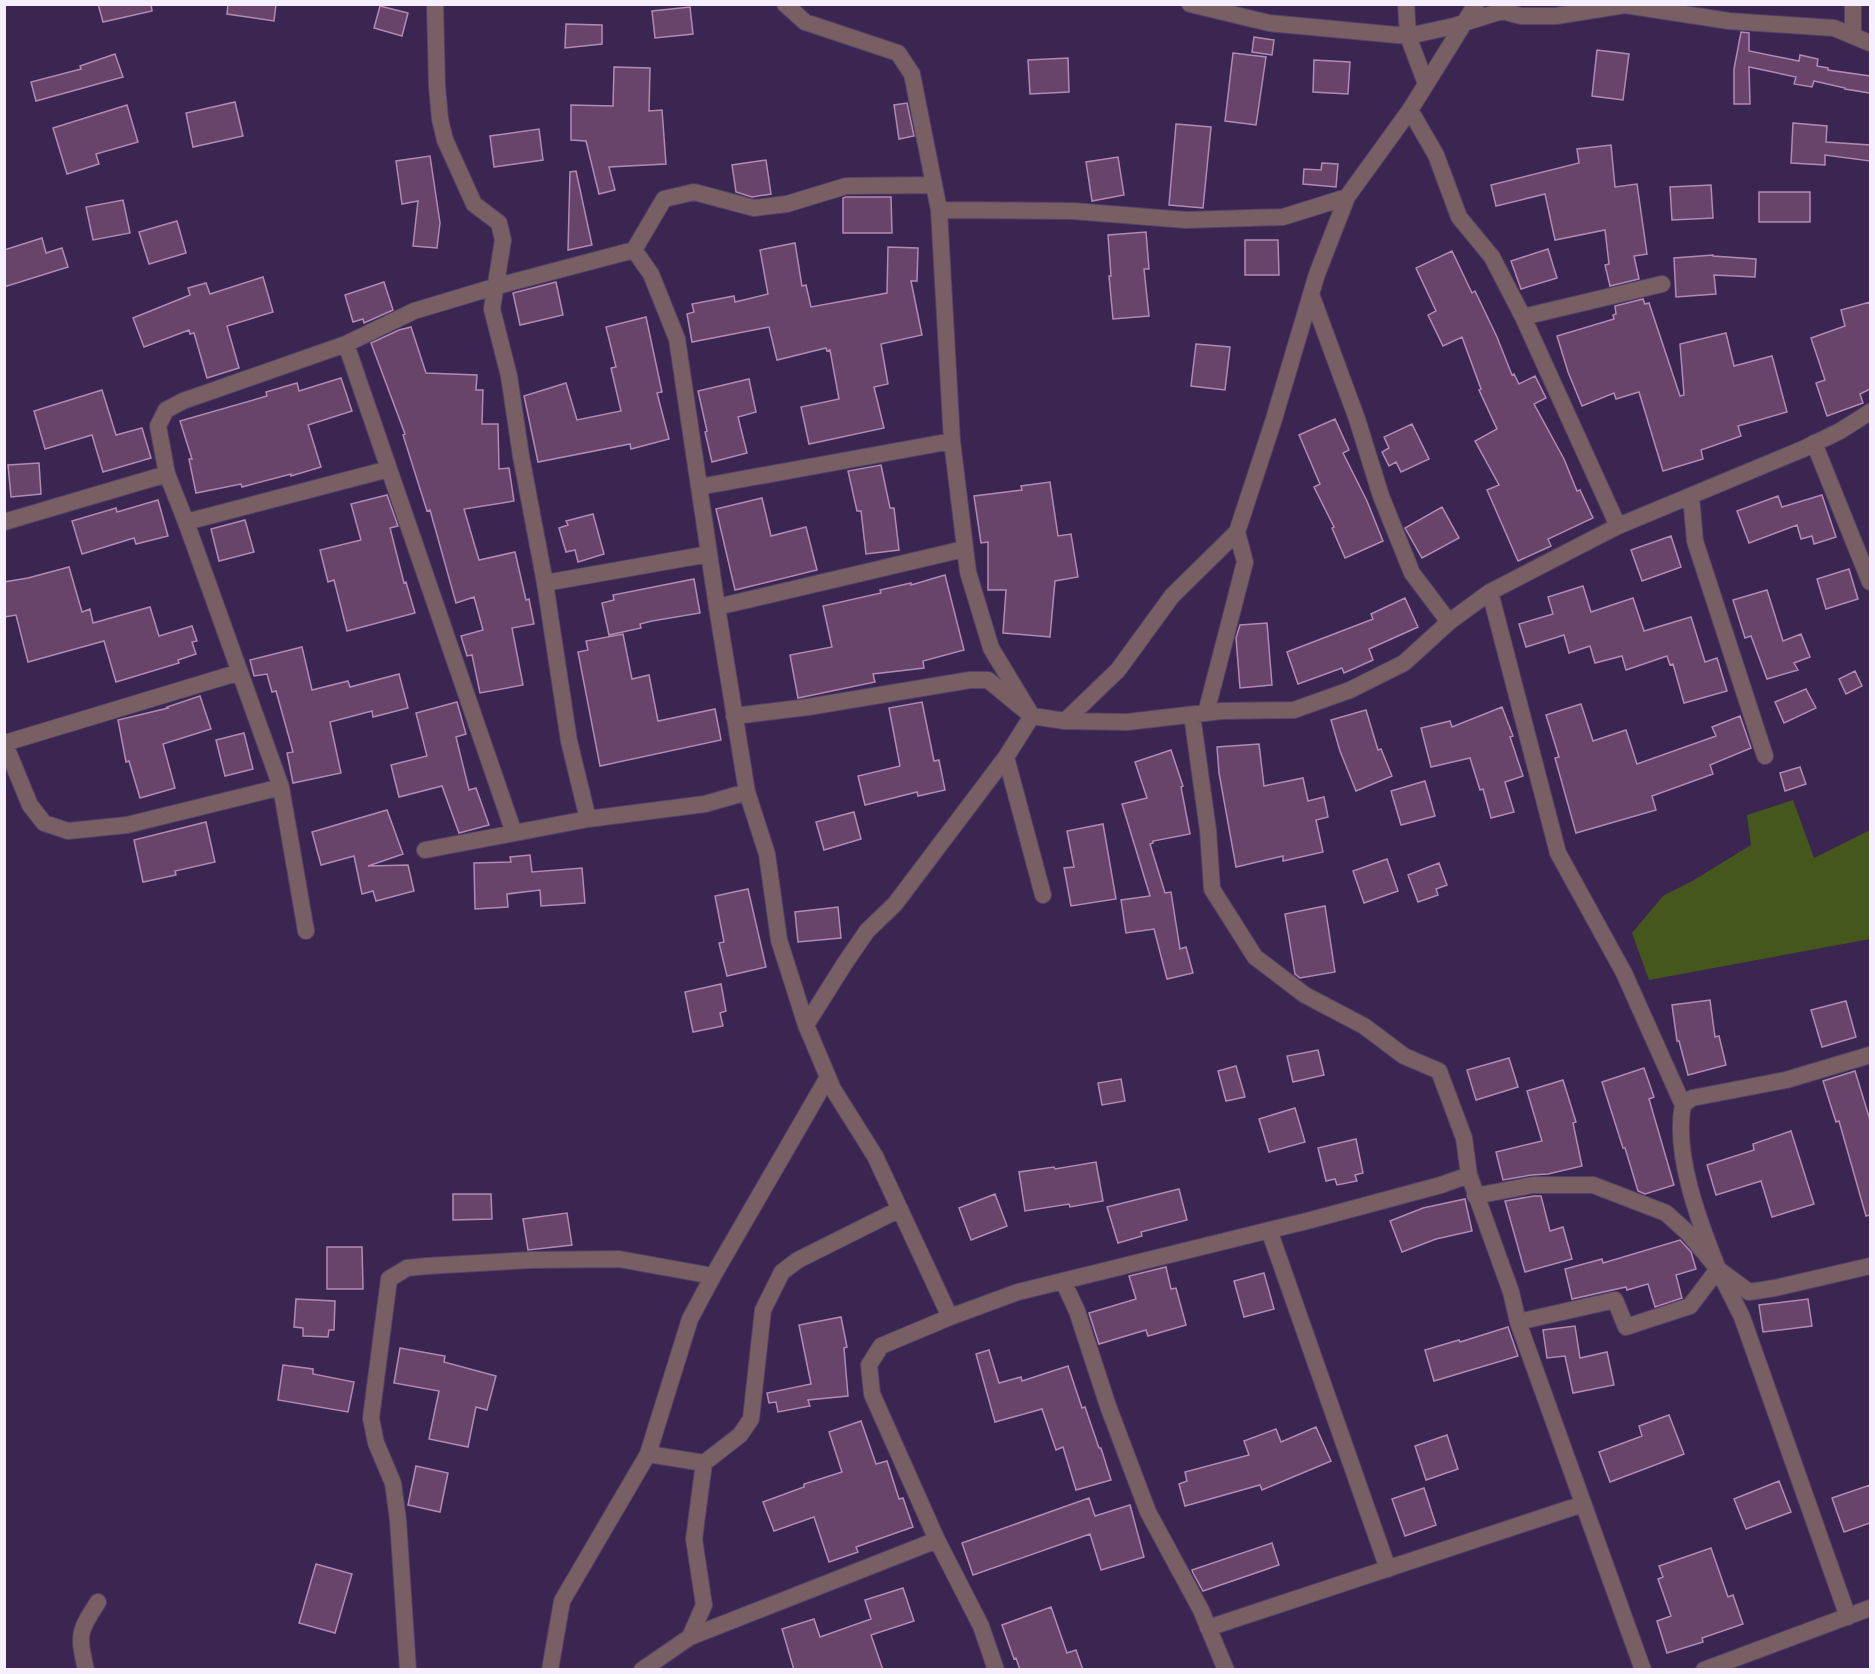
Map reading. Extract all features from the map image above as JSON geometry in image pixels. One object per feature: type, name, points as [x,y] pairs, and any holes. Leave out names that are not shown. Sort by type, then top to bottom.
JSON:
[{"type":"street","points":[[435,4],[437,86],[440,118],[446,140],[474,204],[499,224],[503,240],[492,309],[508,376],[545,583],[569,741],[588,819]]},
{"type":"street","points":[[785,4],[805,22],[898,53],[912,74],[939,210],[952,441],[968,572],[990,648],[1032,716]]},
{"type":"street","points":[[1190,4],[1240,10],[1269,23],[1408,36],[1464,23],[1502,11],[1521,16],[1556,16],[1625,5],[1729,21],[1834,28],[1870,44]]},
{"type":"street","points":[[1407,4],[1408,36],[1426,84]]},
{"type":"street","points":[[1065,721],[1118,670],[1172,596],[1237,532],[1274,419],[1317,274],[1347,197],[1410,110],[1476,4]]},
{"type":"street","points":[[1853,4],[1853,36]]},
{"type":"street","points":[[1410,110],[1436,155],[1459,217],[1492,257],[1523,317],[1618,526]]},
{"type":"street","points":[[306,931],[281,787],[186,522],[166,474],[158,426],[166,410],[183,401],[346,344],[414,311],[634,250],[664,199],[694,192],[754,208],[787,204],[846,186],[934,185]]},
{"type":"street","points":[[939,210],[1073,211],[1186,220],[1283,217],[1347,197]]},
{"type":"street","points":[[634,250],[651,274],[677,339],[734,716],[747,792],[767,854],[779,939],[807,1025],[833,1089],[875,1156],[950,1317]]},
{"type":"street","points":[[1523,317],[1662,284]]},
{"type":"street","points":[[1311,294],[1357,419],[1381,496],[1412,573],[1449,622]]},
{"type":"street","points":[[346,344],[514,833]]},
{"type":"street","points":[[734,716],[808,707],[970,680],[987,680],[1032,716],[1065,721],[1127,722],[1199,714],[1294,710],[1350,690],[1404,663],[1449,622],[1490,592],[1618,526],[1814,443],[1840,431],[1870,412]]},
{"type":"street","points":[[699,487],[952,441]]},
{"type":"street","points":[[1814,443],[1870,582]]},
{"type":"street","points":[[186,522],[388,469]]},
{"type":"street","points":[[4,522],[166,474]]},
{"type":"street","points":[[1690,496],[1695,541],[1766,756]]},
{"type":"street","points":[[1237,532],[1245,562],[1199,714],[1212,890],[1255,957],[1305,995],[1364,1026],[1404,1056],[1439,1071],[1464,1138],[1469,1175],[1475,1196],[1511,1292],[1518,1322],[1642,1670]]},
{"type":"street","points":[[717,607],[964,549]]},
{"type":"street","points":[[545,583],[709,554]]},
{"type":"street","points":[[1490,592],[1558,853],[1624,973],[1683,1105],[1681,1117],[1686,1168],[1693,1199],[1718,1269],[1742,1317],[1848,1617]]},
{"type":"street","points":[[240,672],[5,742],[30,805],[44,823],[68,831],[127,825],[281,787]]},
{"type":"street","points":[[807,1025],[867,932],[895,904],[1006,757],[1032,716]]},
{"type":"street","points":[[1006,757],[1043,895]]},
{"type":"street","points":[[425,850],[588,819],[705,804],[747,792]]},
{"type":"street","points":[[1683,1105],[1692,1098],[1786,1080],[1870,1055]]},
{"type":"street","points":[[550,1670],[562,1601],[648,1454],[690,1319],[828,1077]]},
{"type":"street","points":[[996,1670],[981,1626],[937,1540],[872,1394],[869,1365],[881,1346],[1018,1292],[1269,1230],[1442,1185],[1469,1175]]},
{"type":"street","points":[[1475,1196],[1533,1185],[1593,1185],[1666,1213],[1688,1233],[1718,1269],[1749,1292],[1870,1266]]},
{"type":"street","points":[[690,1637],[704,1605],[694,1539],[704,1463],[740,1435],[751,1419],[763,1310],[782,1272],[798,1260],[900,1209]]},
{"type":"street","points":[[1269,1230],[1388,1569]]},
{"type":"street","points":[[408,1670],[398,1520],[393,1483],[376,1443],[371,1418],[389,1279],[407,1268],[530,1260],[619,1259],[713,1276]]},
{"type":"street","points":[[1518,1322],[1615,1300],[1626,1327],[1690,1306],[1718,1269]]},
{"type":"street","points":[[1063,1281],[1077,1311],[1108,1406],[1148,1512],[1201,1610],[1226,1670]]},
{"type":"street","points":[[648,1454],[704,1463]]},
{"type":"street","points":[[1208,1628],[1583,1504]]},
{"type":"street","points":[[642,1670],[690,1637],[937,1540]]},
{"type":"street","points":[[86,1670],[80,1641],[83,1624],[98,1602]]},
{"type":"street","points":[[1704,1670],[1870,1608]]},
{"type":"green space","points":[[1793,800],[1814,858],[1870,830],[1870,939],[1649,980],[1632,933],[1663,896],[1751,845],[1747,815]]},
{"type":"building","points":[[98,4],[151,4],[152,11],[103,22]]},
{"type":"building","points":[[228,4],[276,4],[274,21],[227,14]]},
{"type":"building","points":[[380,6],[408,13],[402,36],[374,28]]},
{"type":"building","points":[[690,7],[693,34],[655,38],[652,11]]},
{"type":"building","points":[[566,24],[602,25],[602,44],[565,48]]},
{"type":"building","points":[[1741,32],[1749,33],[1749,51],[1799,61],[1800,55],[1818,59],[1817,66],[1828,68],[1828,70],[1870,76],[1870,93],[1814,81],[1812,87],[1794,84],[1796,77],[1749,67],[1750,104],[1734,104],[1734,69]]},
{"type":"building","points":[[1254,37],[1274,40],[1272,55],[1252,52]]},
{"type":"building","points":[[1597,50],[1629,54],[1623,100],[1592,96]]},
{"type":"building","points":[[1233,53],[1266,57],[1256,125],[1225,121]]},
{"type":"building","points":[[115,54],[123,77],[36,101],[31,82],[81,69],[80,66]]},
{"type":"building","points":[[1068,58],[1069,92],[1030,94],[1028,60]]},
{"type":"building","points":[[1314,60],[1350,62],[1348,94],[1313,92]]},
{"type":"building","points":[[614,67],[650,68],[649,111],[662,110],[666,164],[609,167],[615,190],[599,194],[586,141],[571,140],[571,105],[613,106]]},
{"type":"building","points":[[235,102],[243,136],[193,147],[186,113]]},
{"type":"building","points":[[907,103],[914,136],[899,139],[894,105]]},
{"type":"building","points":[[127,105],[138,142],[96,154],[99,164],[67,174],[53,128]]},
{"type":"building","points":[[1793,123],[1827,126],[1826,142],[1870,145],[1870,161],[1825,155],[1825,165],[1791,163]]},
{"type":"building","points":[[1176,124],[1211,127],[1203,208],[1169,205]]},
{"type":"building","points":[[539,129],[543,160],[494,167],[490,136]]},
{"type":"building","points":[[1611,145],[1615,187],[1637,184],[1647,254],[1634,256],[1639,279],[1610,286],[1605,265],[1609,264],[1605,230],[1555,240],[1545,194],[1496,206],[1491,185],[1579,163],[1577,149]]},
{"type":"building","points":[[430,156],[440,223],[437,248],[413,246],[418,201],[402,204],[396,161]]},
{"type":"building","points":[[1118,157],[1124,195],[1092,201],[1086,162]]},
{"type":"building","points":[[766,160],[771,194],[752,197],[736,192],[732,165]]},
{"type":"building","points":[[1322,163],[1338,164],[1336,187],[1303,184],[1304,169],[1321,170]]},
{"type":"building","points":[[576,171],[592,245],[568,250],[570,172]]},
{"type":"building","points":[[1711,185],[1713,218],[1672,220],[1670,187]]},
{"type":"building","points":[[1759,192],[1810,192],[1810,222],[1759,222]]},
{"type":"building","points":[[891,197],[892,233],[843,233],[843,198]]},
{"type":"building","points":[[123,200],[130,233],[93,240],[86,207]]},
{"type":"building","points":[[177,221],[186,253],[149,264],[139,232]]},
{"type":"building","points":[[1146,232],[1149,269],[1144,269],[1149,316],[1113,319],[1108,235]]},
{"type":"building","points":[[42,238],[46,253],[62,248],[68,267],[4,287],[4,250]]},
{"type":"building","points":[[1245,240],[1278,240],[1279,275],[1245,275]]},
{"type":"building","points":[[795,243],[802,286],[806,285],[811,307],[887,293],[888,247],[918,248],[917,281],[911,281],[922,335],[881,344],[888,384],[874,387],[884,428],[809,444],[801,407],[839,399],[830,350],[827,351],[826,348],[777,360],[769,327],[692,342],[687,314],[694,312],[692,304],[734,296],[735,302],[768,294],[760,250]]},
{"type":"building","points":[[1548,249],[1557,278],[1521,289],[1511,261]]},
{"type":"building","points":[[1452,251],[1472,293],[1475,291],[1512,375],[1514,374],[1519,384],[1535,376],[1546,398],[1534,404],[1593,518],[1548,539],[1551,546],[1518,561],[1487,490],[1499,485],[1475,441],[1497,429],[1479,390],[1481,389],[1462,337],[1443,346],[1428,315],[1436,311],[1416,268]]},
{"type":"building","points":[[1713,255],[1756,259],[1755,277],[1714,275],[1716,294],[1676,297],[1674,258]]},
{"type":"building","points":[[263,277],[273,312],[227,326],[239,368],[207,378],[194,333],[190,334],[189,330],[144,347],[133,318],[190,295],[188,288],[206,283],[210,294]]},
{"type":"building","points":[[384,282],[393,310],[364,323],[363,319],[353,322],[345,295]]},
{"type":"building","points":[[556,282],[563,315],[520,325],[513,293]]},
{"type":"building","points":[[1643,299],[1645,304],[1649,303],[1680,396],[1684,395],[1680,344],[1726,333],[1734,366],[1772,356],[1787,412],[1738,426],[1741,436],[1701,450],[1703,459],[1663,471],[1639,392],[1616,399],[1614,393],[1582,406],[1557,336],[1614,319],[1615,306]]},
{"type":"building","points":[[1870,302],[1870,389],[1860,394],[1863,403],[1827,416],[1816,383],[1825,380],[1811,338],[1845,326],[1841,310]]},
{"type":"building","points":[[646,317],[662,392],[657,393],[669,439],[631,449],[630,444],[538,462],[524,396],[566,383],[577,420],[621,411],[611,368],[616,367],[606,327]]},
{"type":"building","points":[[411,327],[426,373],[477,375],[476,390],[483,390],[482,424],[498,424],[499,469],[509,468],[514,501],[464,509],[479,560],[515,552],[534,624],[512,628],[523,685],[480,693],[472,655],[467,656],[461,636],[483,630],[474,597],[456,603],[430,510],[427,511],[403,435],[405,434],[371,343]]},
{"type":"building","points":[[1196,344],[1230,347],[1225,390],[1191,386]]},
{"type":"building","points":[[341,378],[352,411],[308,425],[321,467],[242,487],[241,484],[196,493],[189,459],[192,459],[180,421],[267,396],[266,392],[297,383],[299,391]]},
{"type":"building","points":[[749,379],[756,412],[738,417],[747,453],[712,462],[698,391]]},
{"type":"building","points":[[102,390],[116,435],[142,428],[151,458],[103,472],[92,435],[45,449],[34,411]]},
{"type":"building","points":[[1335,419],[1349,450],[1343,453],[1367,501],[1383,541],[1345,558],[1332,528],[1334,527],[1314,487],[1320,484],[1299,435]]},
{"type":"building","points":[[1412,424],[1429,459],[1401,472],[1396,462],[1389,466],[1382,452],[1389,448],[1384,437]]},
{"type":"building","points":[[39,463],[41,494],[11,497],[8,465]]},
{"type":"building","points":[[881,465],[890,508],[894,508],[899,550],[866,554],[861,511],[857,511],[848,471]]},
{"type":"building","points":[[1050,482],[1058,536],[1071,534],[1078,577],[1055,581],[1050,637],[1003,633],[1006,590],[988,590],[988,542],[981,543],[974,496],[1022,490],[1021,486]]},
{"type":"building","points":[[387,495],[398,526],[390,528],[404,583],[406,582],[415,613],[347,631],[334,580],[328,582],[320,550],[361,540],[351,504]]},
{"type":"building","points":[[1822,495],[1836,537],[1814,544],[1812,536],[1801,539],[1797,525],[1749,543],[1737,511],[1778,496],[1782,507]]},
{"type":"building","points":[[762,498],[771,536],[806,527],[817,570],[735,590],[716,509]]},
{"type":"building","points":[[158,500],[168,536],[136,544],[134,538],[82,554],[72,521],[116,508],[117,512]]},
{"type":"building","points":[[1442,507],[1459,538],[1422,558],[1405,528]]},
{"type":"building","points":[[593,514],[604,554],[578,562],[575,550],[566,552],[559,528],[568,525],[566,521]]},
{"type":"building","points":[[245,520],[254,552],[219,561],[211,529]]},
{"type":"building","points":[[1671,536],[1681,567],[1642,581],[1631,550]]},
{"type":"building","points":[[69,567],[82,612],[90,609],[93,623],[150,607],[159,636],[192,626],[197,641],[192,642],[196,654],[178,660],[179,663],[116,682],[104,641],[28,662],[16,615],[4,617],[4,582]]},
{"type":"building","points":[[1849,569],[1858,599],[1826,609],[1817,579]]},
{"type":"building","points":[[945,575],[964,650],[923,661],[924,668],[873,674],[875,682],[798,698],[790,655],[832,647],[823,606]]},
{"type":"building","points":[[694,579],[700,613],[652,621],[640,624],[641,628],[609,635],[602,603],[614,600],[613,595]]},
{"type":"building","points":[[1583,586],[1591,612],[1633,598],[1644,631],[1691,617],[1705,662],[1717,658],[1727,691],[1684,703],[1673,664],[1670,665],[1667,656],[1626,670],[1622,656],[1595,663],[1590,646],[1569,653],[1564,635],[1526,647],[1519,624],[1553,614],[1548,597]]},
{"type":"building","points":[[1767,590],[1783,641],[1801,634],[1810,657],[1794,663],[1798,670],[1767,679],[1751,636],[1745,638],[1733,600]]},
{"type":"building","points":[[1405,598],[1418,627],[1369,649],[1373,660],[1344,673],[1342,668],[1298,684],[1287,652],[1373,619],[1371,614]]},
{"type":"building","points":[[1267,623],[1272,685],[1240,688],[1236,638],[1240,625]]},
{"type":"building","points":[[623,634],[632,679],[649,675],[658,721],[715,709],[721,740],[600,766],[578,652],[588,650],[586,641]]},
{"type":"building","points":[[302,647],[312,690],[348,681],[350,687],[399,674],[408,708],[373,717],[372,711],[330,722],[341,773],[293,783],[287,753],[293,752],[276,691],[272,692],[267,674],[254,676],[250,660]]},
{"type":"building","points":[[1855,671],[1862,686],[1846,694],[1839,679]]},
{"type":"building","points":[[1806,689],[1816,708],[1784,723],[1775,702]]},
{"type":"building","points":[[200,696],[211,729],[163,744],[175,788],[140,798],[129,761],[126,762],[118,720],[168,708]]},
{"type":"building","points":[[457,702],[466,734],[456,737],[469,790],[476,788],[489,825],[459,833],[442,786],[399,797],[391,765],[427,756],[416,713]]},
{"type":"building","points":[[922,702],[934,761],[939,760],[945,790],[918,796],[917,792],[865,805],[858,776],[900,766],[889,708]]},
{"type":"building","points":[[1581,704],[1593,741],[1626,730],[1637,764],[1716,736],[1712,727],[1740,716],[1751,748],[1710,765],[1713,774],[1652,796],[1656,810],[1576,833],[1555,758],[1559,757],[1546,715]]},
{"type":"building","points":[[1502,707],[1513,736],[1510,737],[1523,776],[1505,782],[1514,812],[1491,818],[1483,789],[1480,790],[1470,758],[1431,767],[1421,728],[1450,721],[1452,727]]},
{"type":"building","points":[[1366,710],[1378,750],[1381,749],[1392,776],[1356,791],[1340,751],[1331,720]]},
{"type":"building","points":[[244,733],[253,769],[225,776],[216,740]]},
{"type":"building","points":[[1259,744],[1264,786],[1303,778],[1308,801],[1324,797],[1328,817],[1316,820],[1323,852],[1283,861],[1283,856],[1236,867],[1219,773],[1217,747]]},
{"type":"building","points":[[1171,750],[1183,786],[1181,787],[1190,834],[1153,841],[1150,844],[1165,893],[1171,892],[1180,949],[1186,947],[1193,973],[1167,979],[1154,929],[1126,933],[1121,900],[1150,896],[1122,804],[1147,798],[1135,762]]},
{"type":"building","points":[[1800,767],[1806,784],[1785,791],[1780,773]]},
{"type":"building","points":[[1425,781],[1435,816],[1401,825],[1391,791]]},
{"type":"building","points":[[387,810],[403,854],[368,866],[408,865],[414,891],[376,901],[373,891],[362,894],[354,856],[321,865],[312,832]]},
{"type":"building","points":[[854,812],[861,839],[824,850],[816,822]]},
{"type":"building","points":[[206,822],[215,862],[175,871],[176,875],[143,882],[134,840]]},
{"type":"building","points":[[1103,824],[1116,899],[1071,906],[1064,868],[1074,867],[1067,831]]},
{"type":"building","points":[[530,855],[532,872],[582,868],[585,903],[541,906],[540,890],[507,894],[508,907],[475,909],[474,863],[511,862],[510,857]]},
{"type":"building","points":[[1387,859],[1398,891],[1364,903],[1353,871]]},
{"type":"building","points":[[1439,863],[1447,885],[1436,889],[1438,895],[1418,902],[1408,875]]},
{"type":"building","points":[[748,889],[766,967],[727,976],[719,943],[724,942],[715,896]]},
{"type":"building","points":[[1325,906],[1335,972],[1300,978],[1295,974],[1285,914]]},
{"type":"building","points":[[838,907],[841,938],[798,942],[795,912]]},
{"type":"building","points":[[721,984],[726,1011],[720,1013],[723,1026],[693,1032],[685,992]]},
{"type":"building","points":[[1710,1000],[1715,1037],[1719,1036],[1726,1065],[1688,1075],[1679,1041],[1677,1041],[1672,1005]]},
{"type":"building","points":[[1846,1001],[1856,1037],[1822,1047],[1811,1010]]},
{"type":"building","points":[[1318,1050],[1324,1075],[1293,1082],[1287,1056]]},
{"type":"building","points":[[1509,1058],[1518,1087],[1476,1100],[1467,1070]]},
{"type":"building","points":[[1236,1066],[1245,1097],[1226,1101],[1218,1071]]},
{"type":"building","points":[[1644,1068],[1654,1097],[1649,1099],[1674,1185],[1645,1194],[1638,1191],[1602,1082]]},
{"type":"building","points":[[1855,1071],[1870,1120],[1870,1215],[1866,1216],[1839,1121],[1836,1122],[1823,1081]]},
{"type":"building","points":[[1121,1079],[1125,1101],[1102,1105],[1098,1083]]},
{"type":"building","points":[[1563,1080],[1576,1122],[1573,1123],[1582,1166],[1548,1174],[1503,1180],[1496,1152],[1542,1141],[1527,1091]]},
{"type":"building","points":[[1295,1108],[1305,1142],[1269,1152],[1259,1119]]},
{"type":"building","points":[[1791,1131],[1814,1204],[1772,1217],[1761,1181],[1716,1195],[1707,1165],[1754,1150],[1753,1144]]},
{"type":"building","points":[[1356,1139],[1363,1173],[1355,1175],[1357,1181],[1337,1185],[1335,1179],[1326,1181],[1318,1148]]},
{"type":"building","points":[[1096,1162],[1103,1201],[1025,1211],[1019,1172]]},
{"type":"building","points":[[1179,1189],[1187,1220],[1141,1232],[1142,1236],[1118,1243],[1107,1207]]},
{"type":"building","points":[[453,1194],[491,1194],[492,1219],[453,1220]]},
{"type":"building","points":[[995,1194],[1007,1226],[971,1240],[959,1208]]},
{"type":"building","points":[[1541,1196],[1550,1231],[1563,1227],[1572,1259],[1525,1272],[1505,1201]]},
{"type":"building","points":[[1465,1199],[1472,1231],[1436,1239],[1402,1252],[1390,1221],[1423,1208]]},
{"type":"building","points":[[567,1213],[572,1245],[528,1250],[523,1219]]},
{"type":"building","points":[[1680,1240],[1691,1252],[1696,1269],[1676,1275],[1682,1298],[1655,1307],[1648,1284],[1627,1290],[1626,1287],[1572,1299],[1565,1269],[1602,1259],[1603,1263]]},
{"type":"building","points":[[327,1247],[362,1247],[363,1289],[327,1289]]},
{"type":"building","points":[[1166,1267],[1171,1289],[1176,1288],[1186,1325],[1148,1336],[1146,1330],[1099,1344],[1089,1313],[1136,1299],[1129,1276]]},
{"type":"building","points":[[1264,1273],[1274,1309],[1244,1317],[1234,1281]]},
{"type":"building","points":[[296,1299],[335,1301],[334,1330],[329,1330],[328,1337],[303,1336],[303,1328],[294,1327]]},
{"type":"building","points":[[1808,1299],[1812,1326],[1763,1332],[1759,1305]]},
{"type":"building","points":[[841,1317],[847,1347],[844,1348],[848,1396],[808,1400],[810,1406],[778,1412],[776,1402],[769,1403],[767,1393],[811,1384],[799,1325]]},
{"type":"building","points":[[1575,1326],[1580,1358],[1607,1352],[1614,1385],[1573,1393],[1565,1356],[1547,1358],[1543,1330]]},
{"type":"building","points":[[1508,1327],[1518,1356],[1434,1381],[1425,1350]]},
{"type":"building","points":[[400,1348],[445,1356],[444,1362],[496,1376],[487,1410],[476,1407],[468,1447],[429,1439],[439,1391],[394,1383]]},
{"type":"building","points":[[989,1350],[999,1383],[1021,1377],[1022,1381],[1068,1366],[1082,1408],[1085,1407],[1099,1448],[1101,1448],[1111,1480],[1076,1490],[1063,1447],[1056,1450],[1042,1409],[995,1422],[976,1354]]},
{"type":"building","points":[[283,1365],[313,1369],[313,1374],[354,1382],[348,1412],[278,1400]]},
{"type":"building","points":[[1669,1415],[1684,1454],[1610,1482],[1599,1452],[1642,1436],[1639,1426]]},
{"type":"building","points":[[861,1421],[876,1464],[887,1461],[899,1499],[903,1498],[913,1527],[856,1547],[858,1552],[829,1562],[814,1517],[774,1531],[763,1502],[804,1487],[804,1484],[842,1472],[829,1432]]},
{"type":"building","points":[[1316,1427],[1331,1461],[1262,1490],[1260,1485],[1185,1506],[1179,1484],[1187,1481],[1185,1472],[1249,1455],[1244,1441],[1276,1429],[1281,1442]]},
{"type":"building","points":[[1447,1435],[1458,1469],[1426,1480],[1415,1446]]},
{"type":"building","points":[[416,1466],[448,1473],[440,1512],[408,1505]]},
{"type":"building","points":[[1779,1481],[1791,1512],[1746,1529],[1734,1499]]},
{"type":"building","points":[[1870,1485],[1870,1523],[1844,1532],[1832,1498]]},
{"type":"building","points":[[1424,1488],[1436,1525],[1405,1536],[1392,1499]]},
{"type":"building","points":[[1089,1498],[1095,1516],[1130,1505],[1144,1557],[1101,1570],[1090,1534],[973,1575],[962,1543]]},
{"type":"building","points":[[1272,1543],[1279,1565],[1203,1591],[1193,1573],[1192,1570]]},
{"type":"building","points":[[1711,1548],[1728,1597],[1733,1595],[1743,1624],[1702,1638],[1703,1642],[1667,1653],[1657,1621],[1671,1616],[1658,1579],[1663,1577],[1659,1566]]},
{"type":"building","points":[[316,1564],[352,1574],[335,1633],[299,1623]]},
{"type":"building","points":[[903,1588],[914,1621],[871,1635],[883,1670],[794,1670],[782,1629],[814,1619],[820,1637],[871,1619],[865,1600]]},
{"type":"building","points":[[1051,1607],[1067,1653],[1076,1650],[1083,1670],[1020,1670],[1016,1658],[1014,1659],[1002,1625]]}]
